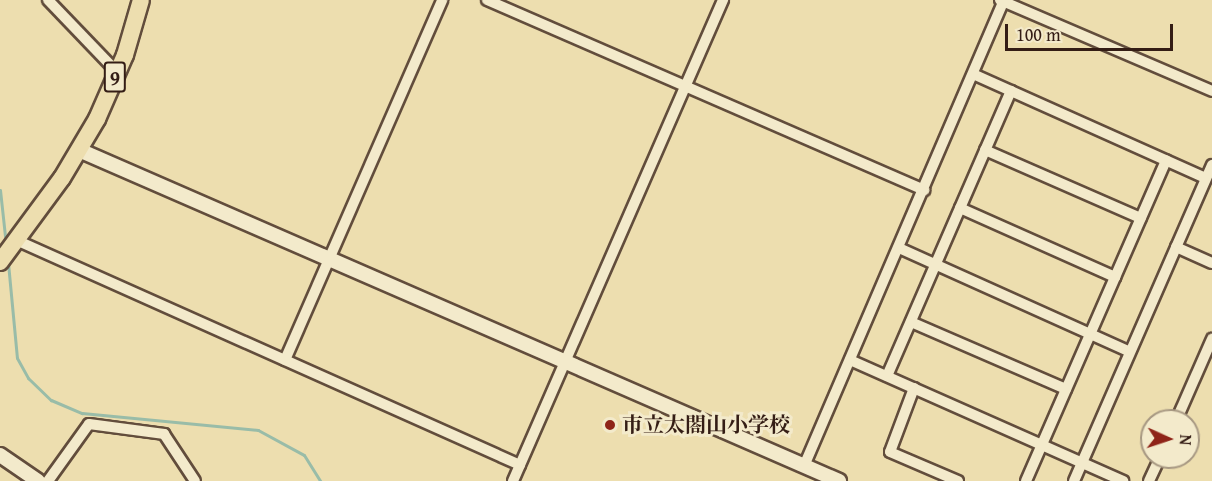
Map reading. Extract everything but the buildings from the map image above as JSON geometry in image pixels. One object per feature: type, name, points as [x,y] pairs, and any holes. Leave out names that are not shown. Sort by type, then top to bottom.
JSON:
[{"type":"main road","name":"9","points":[[0,262],[79,150],[117,72],[141,0]]},
{"type":"street","points":[[48,0],[117,72]]},
{"type":"street","points":[[285,360],[442,0]]},
{"type":"street","points":[[487,0],[924,190]]},
{"type":"street","points":[[513,481],[723,0]]},
{"type":"street","points":[[802,481],[806,466],[850,360],[1003,0],[1212,91]]},
{"type":"street","points":[[973,74],[1167,160],[1208,182]]},
{"type":"street","points":[[887,376],[1011,91]]},
{"type":"street","points":[[79,150],[839,481]]},
{"type":"street","points":[[985,150],[1141,218]]},
{"type":"street","points":[[1026,481],[1167,160]]},
{"type":"street","points":[[1074,481],[1176,247],[1208,182],[1212,165]]},
{"type":"street","points":[[960,208],[1115,277]]},
{"type":"street","points":[[14,242],[520,465]]},
{"type":"street","points":[[1176,247],[1212,263]]},
{"type":"street","points":[[899,248],[1130,352]]},
{"type":"street","points":[[911,322],[1066,389]]},
{"type":"street","points":[[1181,409],[1212,339]]},
{"type":"street","points":[[850,360],[1123,481]]},
{"type":"street","points":[[914,388],[890,452],[958,481]]},
{"type":"street","points":[[48,481],[89,423],[164,434],[195,481]]},
{"type":"street","points":[[0,455],[38,481]]},
{"type":"waterway","points":[[0,190],[6,245]]},
{"type":"waterway","points":[[8,263],[17,358],[28,378],[51,400],[82,413],[258,430],[304,455],[320,481]]},
{"type":"place","name":"市立太閤山小学校","points":[[610,425]]}]
